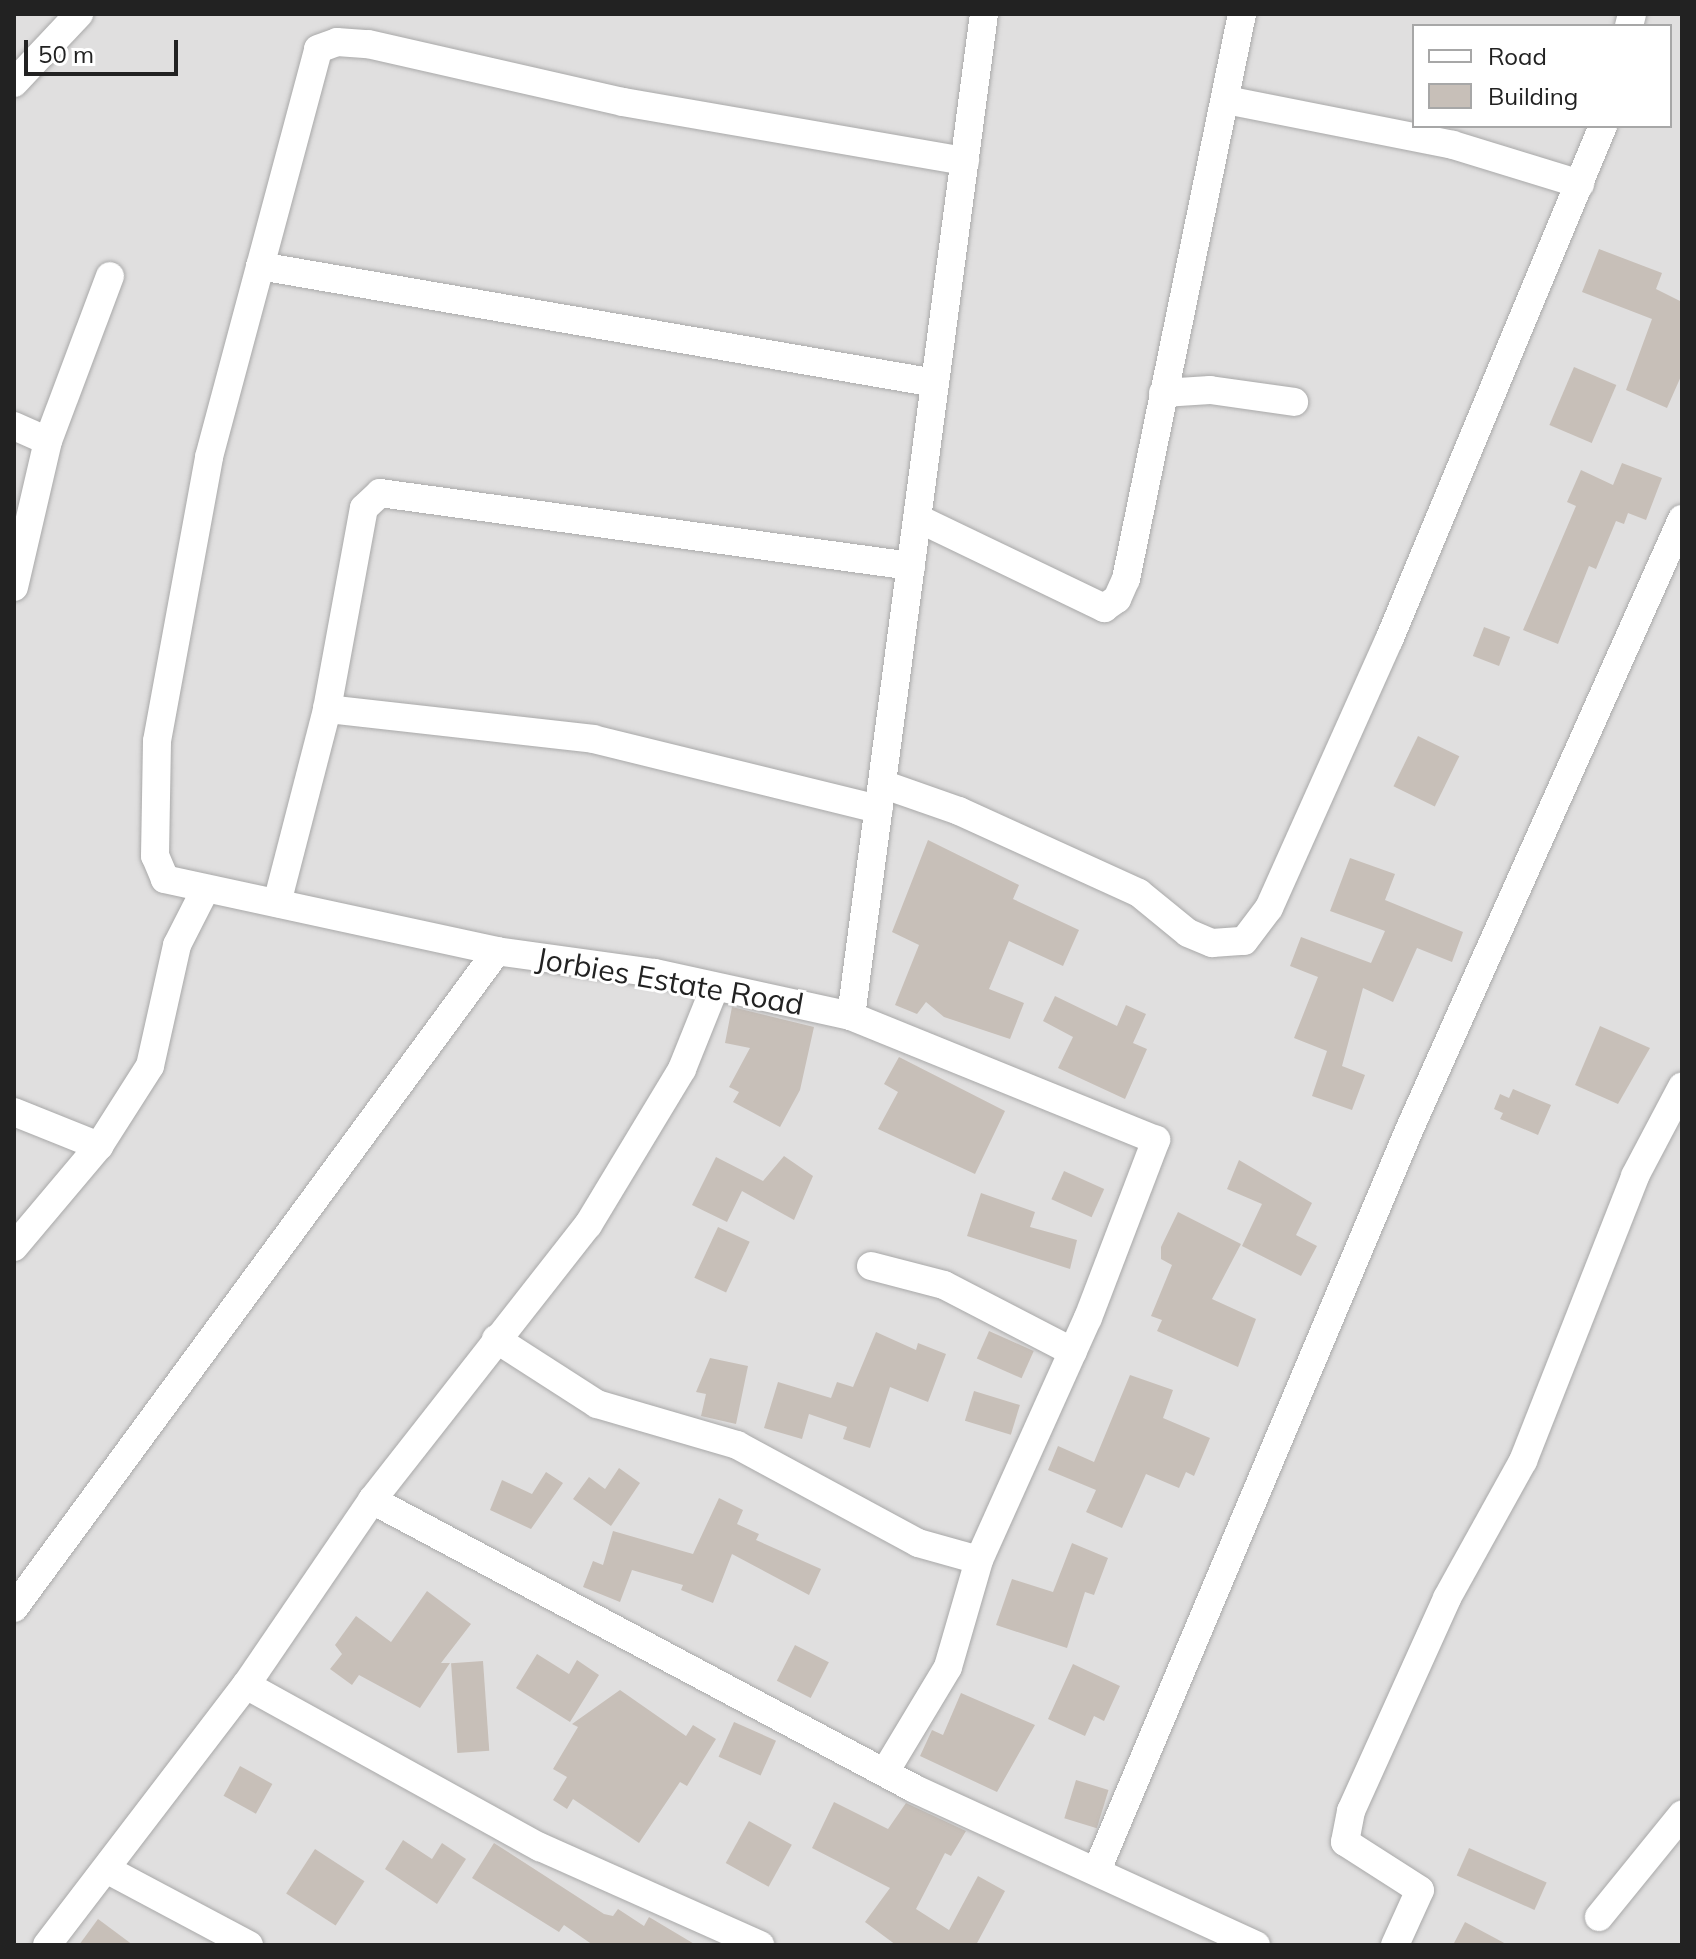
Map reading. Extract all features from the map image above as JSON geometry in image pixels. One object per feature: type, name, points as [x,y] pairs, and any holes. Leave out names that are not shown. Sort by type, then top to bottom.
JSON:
[{"type":"street","points":[[14,83],[79,14]]},
{"type":"street","points":[[851,1016],[984,14]]},
{"type":"street","points":[[917,518],[1104,608],[1117,599],[1126,579],[1242,14]]},
{"type":"street","points":[[935,383],[260,266],[318,49],[337,42],[623,102],[965,161]]},
{"type":"street","points":[[1226,100],[1453,145],[1580,184]]},
{"type":"street","points":[[327,709],[593,739],[959,811],[1139,893],[1188,933],[1212,943],[1244,941],[1269,908],[1383,654],[1602,128]]},
{"type":"street","name":"Jorbies Estate Road","points":[[260,266],[209,457],[175,623],[157,741],[155,856],[165,879],[497,951],[715,987],[851,1016],[1156,1140],[1073,1352]]},
{"type":"street","points":[[14,587],[48,441],[110,276]]},
{"type":"street","points":[[1163,393],[1210,390],[1294,402]]},
{"type":"street","points":[[14,426],[48,441]]},
{"type":"street","points":[[277,903],[327,709],[364,508],[380,493],[911,566]]},
{"type":"street","points":[[1097,1870],[1410,1128],[1682,519]]},
{"type":"street","points":[[14,1247],[99,1146],[150,1066],[177,945],[205,890]]},
{"type":"street","points":[[14,1608],[497,951]]},
{"type":"street","points":[[47,1945],[246,1685],[372,1500],[613,1188],[682,1069],[715,987]]},
{"type":"street","points":[[1395,1945],[1420,1890],[1345,1842],[1351,1811],[1447,1598],[1523,1461],[1630,1188],[1682,1087]]},
{"type":"street","points":[[14,1112],[99,1146]]},
{"type":"street","points":[[871,1266],[944,1285],[1073,1352],[979,1560],[948,1667],[885,1772]]},
{"type":"street","points":[[496,1339],[597,1404],[737,1445],[918,1543],[979,1560]]},
{"type":"street","points":[[372,1500],[885,1772],[1256,1945]]},
{"type":"street","points":[[246,1685],[540,1847],[760,1945]]},
{"type":"street","points":[[1599,1917],[1682,1815]]},
{"type":"street","points":[[106,1869],[249,1945]]},
{"type":"shaded area","points":[[14,14],[1682,14],[1682,1945],[14,1945]]},
{"type":"building","points":[[1599,249],[1662,273],[1656,289],[1682,302],[1682,374],[1667,408],[1626,390],[1652,319],[1582,292]]},
{"type":"building","points":[[1574,367],[1616,385],[1592,443],[1549,425]]},
{"type":"building","points":[[1622,463],[1662,478],[1646,520],[1628,513],[1624,524],[1616,521],[1596,569],[1589,566],[1558,644],[1523,630],[1576,506],[1567,502],[1581,470],[1613,485]]},
{"type":"building","points":[[1484,627],[1510,637],[1499,666],[1473,656]]},
{"type":"building","points":[[1418,736],[1459,756],[1435,806],[1393,786]]},
{"type":"building","points":[[928,840],[1019,885],[1013,899],[1079,930],[1063,966],[1009,941],[989,989],[1024,1003],[1010,1039],[944,1017],[926,1002],[917,1014],[895,1005],[919,945],[892,932]]},
{"type":"building","points":[[1350,858],[1395,874],[1385,900],[1463,932],[1452,962],[1417,948],[1393,1002],[1363,988],[1342,1066],[1365,1075],[1352,1110],[1312,1096],[1327,1051],[1294,1038],[1318,977],[1290,966],[1301,937],[1371,963],[1385,931],[1330,911]]},
{"type":"building","points":[[1055,996],[1117,1026],[1126,1005],[1146,1014],[1133,1043],[1147,1049],[1125,1099],[1058,1068],[1073,1037],[1043,1021]]},
{"type":"building","points":[[732,1007],[814,1027],[800,1090],[780,1127],[733,1102],[739,1092],[729,1087],[750,1048],[725,1043]]},
{"type":"building","points":[[1600,1026],[1650,1048],[1618,1104],[1575,1085]]},
{"type":"building","points":[[899,1057],[1005,1111],[975,1174],[878,1129],[898,1092],[884,1084]]},
{"type":"building","points":[[1513,1089],[1551,1105],[1538,1135],[1500,1119],[1503,1113],[1494,1109],[1500,1094],[1509,1098]]},
{"type":"building","points":[[784,1156],[813,1176],[794,1220],[742,1191],[727,1222],[692,1205],[716,1157],[763,1181]]},
{"type":"building","points":[[1239,1160],[1312,1203],[1296,1235],[1317,1246],[1301,1276],[1242,1246],[1262,1204],[1227,1189]]},
{"type":"building","points":[[1064,1171],[1104,1189],[1092,1217],[1051,1199]]},
{"type":"building","points":[[981,1193],[1035,1212],[1030,1227],[1077,1240],[1070,1269],[967,1236]]},
{"type":"building","points":[[1178,1212],[1241,1244],[1212,1299],[1256,1319],[1238,1367],[1157,1331],[1162,1320],[1151,1316],[1172,1265],[1161,1259],[1161,1247]]},
{"type":"building","points":[[718,1227],[750,1242],[726,1293],[694,1278]]},
{"type":"building","points":[[989,1331],[1034,1351],[1022,1378],[977,1358]]},
{"type":"building","points":[[876,1332],[916,1350],[918,1343],[946,1354],[928,1402],[890,1387],[870,1448],[843,1439],[847,1427],[809,1414],[802,1439],[764,1428],[778,1382],[831,1398],[837,1382],[853,1387]]},
{"type":"building","points":[[710,1358],[748,1366],[736,1424],[701,1416],[706,1394],[696,1392]]},
{"type":"building","points":[[1130,1375],[1173,1390],[1163,1418],[1210,1438],[1194,1476],[1186,1472],[1179,1488],[1146,1474],[1122,1528],[1086,1512],[1096,1490],[1048,1470],[1058,1446],[1094,1462]]},
{"type":"building","points":[[974,1391],[1020,1405],[1011,1435],[965,1421]]},
{"type":"building","points":[[619,1468],[640,1483],[611,1526],[573,1499],[589,1477],[605,1489]]},
{"type":"building","points":[[546,1472],[563,1483],[531,1529],[490,1510],[502,1480],[532,1494]]},
{"type":"building","points":[[719,1498],[743,1510],[737,1524],[759,1534],[756,1540],[821,1569],[809,1595],[732,1554],[713,1603],[681,1590],[683,1585],[632,1570],[620,1602],[583,1587],[593,1561],[603,1565],[613,1531],[693,1554]]},
{"type":"building","points":[[1072,1543],[1108,1558],[1094,1595],[1085,1592],[1067,1648],[996,1625],[1012,1579],[1053,1592]]},
{"type":"building","points":[[427,1591],[471,1624],[441,1663],[450,1663],[420,1708],[359,1675],[352,1685],[330,1669],[342,1654],[335,1645],[356,1616],[391,1642]]},
{"type":"building","points":[[795,1645],[829,1662],[811,1698],[777,1681]]},
{"type":"building","points":[[537,1654],[569,1674],[577,1660],[599,1675],[570,1722],[516,1688]]},
{"type":"building","points":[[483,1661],[489,1751],[457,1753],[451,1663]]},
{"type":"building","points":[[1073,1664],[1120,1686],[1104,1721],[1094,1716],[1085,1736],[1048,1719]]},
{"type":"building","points":[[620,1690],[686,1736],[693,1725],[716,1739],[687,1786],[680,1782],[639,1843],[573,1799],[567,1809],[553,1800],[567,1777],[553,1769],[578,1727],[572,1724]]},
{"type":"building","points":[[961,1693],[1035,1725],[997,1792],[920,1756],[932,1730],[943,1735]]},
{"type":"building","points":[[734,1722],[776,1741],[761,1775],[719,1757]]},
{"type":"building","points":[[240,1766],[272,1784],[256,1814],[224,1796]]},
{"type":"building","points":[[1076,1780],[1109,1790],[1097,1828],[1064,1818]]},
{"type":"building","points":[[834,1802],[888,1829],[906,1803],[966,1831],[951,1856],[945,1853],[916,1909],[949,1930],[978,1876],[1005,1891],[976,1945],[896,1945],[865,1922],[890,1888],[812,1848]]},
{"type":"building","points":[[749,1821],[792,1845],[769,1887],[726,1863]]},
{"type":"building","points":[[403,1840],[432,1859],[442,1843],[466,1859],[437,1904],[385,1869]]},
{"type":"building","points":[[494,1843],[604,1914],[613,1916],[618,1909],[644,1926],[649,1917],[696,1945],[593,1945],[564,1925],[559,1932],[472,1878]]},
{"type":"building","points":[[1469,1848],[1547,1883],[1534,1910],[1457,1875]]},
{"type":"building","points":[[315,1849],[364,1881],[336,1926],[286,1893]]},
{"type":"building","points":[[98,1919],[133,1945],[79,1945]]},
{"type":"building","points":[[1465,1922],[1508,1945],[1453,1945]]}]
